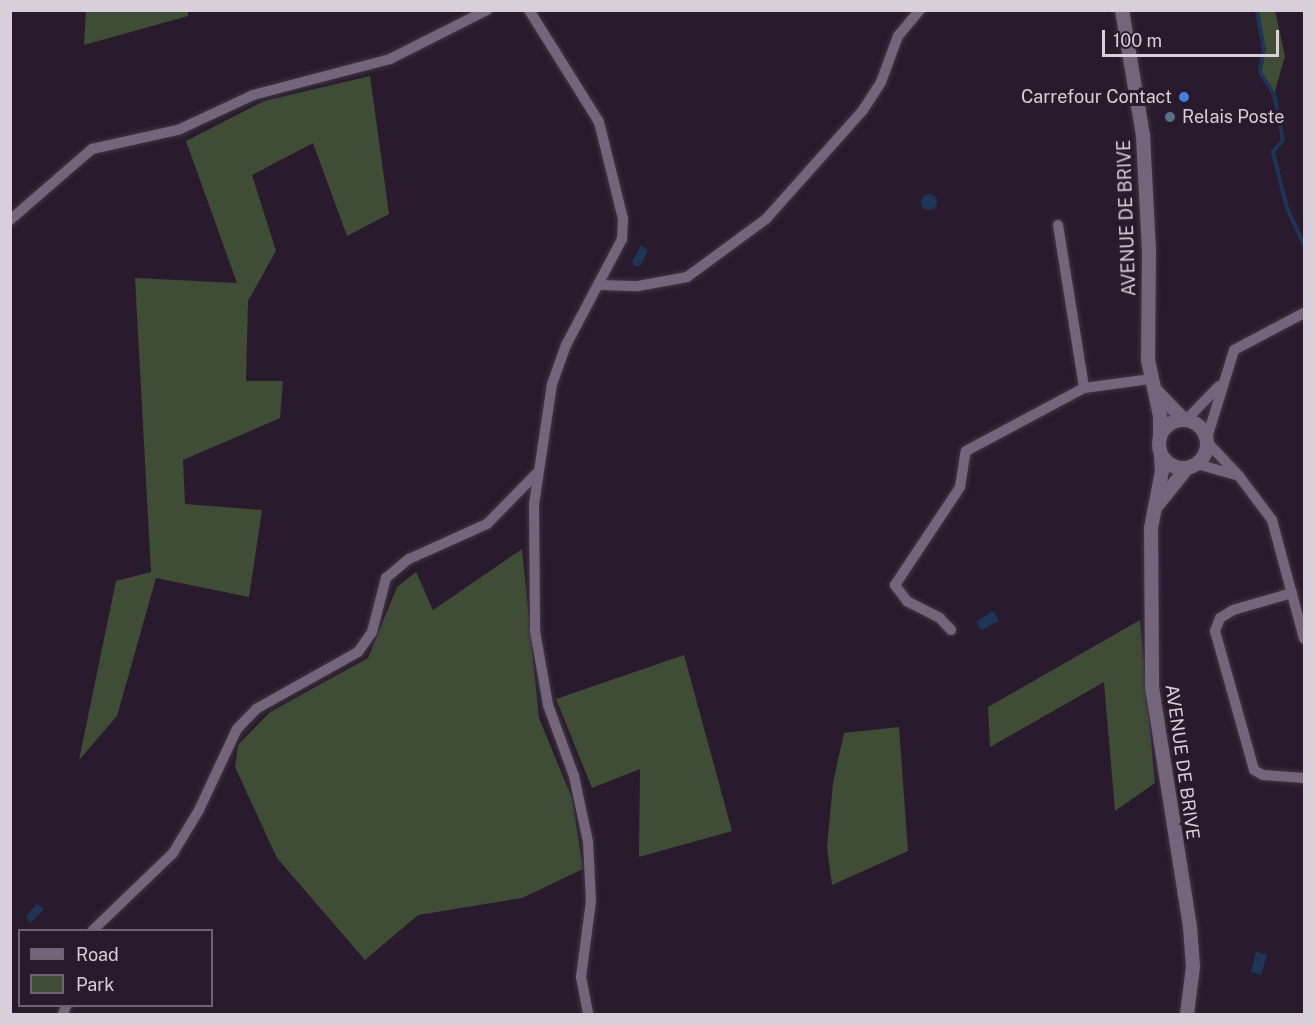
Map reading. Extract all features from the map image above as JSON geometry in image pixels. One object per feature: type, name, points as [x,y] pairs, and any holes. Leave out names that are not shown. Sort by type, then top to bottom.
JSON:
[{"type":"street","points":[[10,220],[92,149],[178,130],[253,95],[390,59],[487,10]]},
{"type":"street","points":[[529,10],[599,122],[623,219],[622,239],[600,285],[566,345],[552,384],[534,504],[535,631],[548,705],[574,776],[588,842],[591,901],[581,977],[588,1014]]},
{"type":"street","points":[[600,285],[638,286],[687,277],[766,219],[863,110],[881,82],[898,36],[920,10]]},
{"type":"street","name":"AVENUE DE BRIVE","points":[[1122,10],[1143,136],[1148,198],[1153,384],[1160,435]]},
{"type":"street","points":[[1058,225],[1084,388]]},
{"type":"street","points":[[1152,514],[1176,477],[1205,454],[1221,383],[1234,350],[1305,313]]},
{"type":"street","points":[[1221,383],[1185,419],[1168,424],[1160,435],[1161,454],[1172,465],[1192,466],[1239,476]]},
{"type":"street","points":[[951,630],[940,618],[907,602],[895,585],[960,487],[966,451],[1084,388],[1153,384],[1185,419],[1198,425],[1207,440],[1239,476],[1272,520],[1305,639]]},
{"type":"street","name":"AVENUE DE BRIVE","points":[[1161,454],[1162,471],[1152,514],[1152,687],[1190,927],[1193,967],[1187,1014]]},
{"type":"street","points":[[94,929],[173,853],[199,810],[237,729],[256,709],[358,652],[372,632],[386,578],[409,559],[486,524],[537,473]]},
{"type":"street","points":[[1292,593],[1233,610],[1220,618],[1215,631],[1254,770],[1263,775],[1305,778]]},
{"type":"green space","points":[[188,10],[188,16],[84,45],[86,11]]},
{"type":"green space","points":[[1257,11],[1275,11],[1285,56],[1274,94],[1260,72],[1264,49]]},
{"type":"green space","points":[[370,76],[389,214],[347,236],[313,143],[252,175],[276,251],[248,301],[246,381],[283,381],[280,418],[183,460],[185,504],[262,510],[249,597],[156,578],[117,716],[79,760],[116,581],[151,572],[135,278],[237,283],[186,141],[264,101]]},
{"type":"green space","points":[[522,549],[539,718],[572,798],[583,869],[522,898],[418,915],[365,960],[277,858],[235,767],[238,745],[270,712],[368,658],[397,587],[416,572],[433,610]]},
{"type":"green space","points":[[1140,620],[1155,783],[1115,811],[1104,682],[990,747],[988,707]]},
{"type":"green space","points":[[684,655],[732,831],[639,857],[640,769],[592,788],[556,699]]},
{"type":"green space","points":[[899,727],[908,851],[832,885],[827,847],[833,783],[844,733]]},
{"type":"water","points":[[929,194],[937,202],[929,210],[921,202]]},
{"type":"water","points":[[641,246],[648,250],[640,266],[634,266],[632,261]]},
{"type":"water","points":[[993,611],[999,621],[982,630],[978,627],[977,621]]},
{"type":"water","points":[[37,904],[44,909],[30,923],[26,916]]},
{"type":"water","points":[[1256,952],[1267,955],[1261,975],[1251,972]]},
{"type":"waterway","points":[[1257,10],[1264,49],[1260,72],[1274,94],[1283,140],[1273,152],[1287,208],[1304,244]]},
{"type":"place","name":"Carrefour Contact","points":[[1184,97]]},
{"type":"place","name":"Relais Poste","points":[[1170,117]]}]
